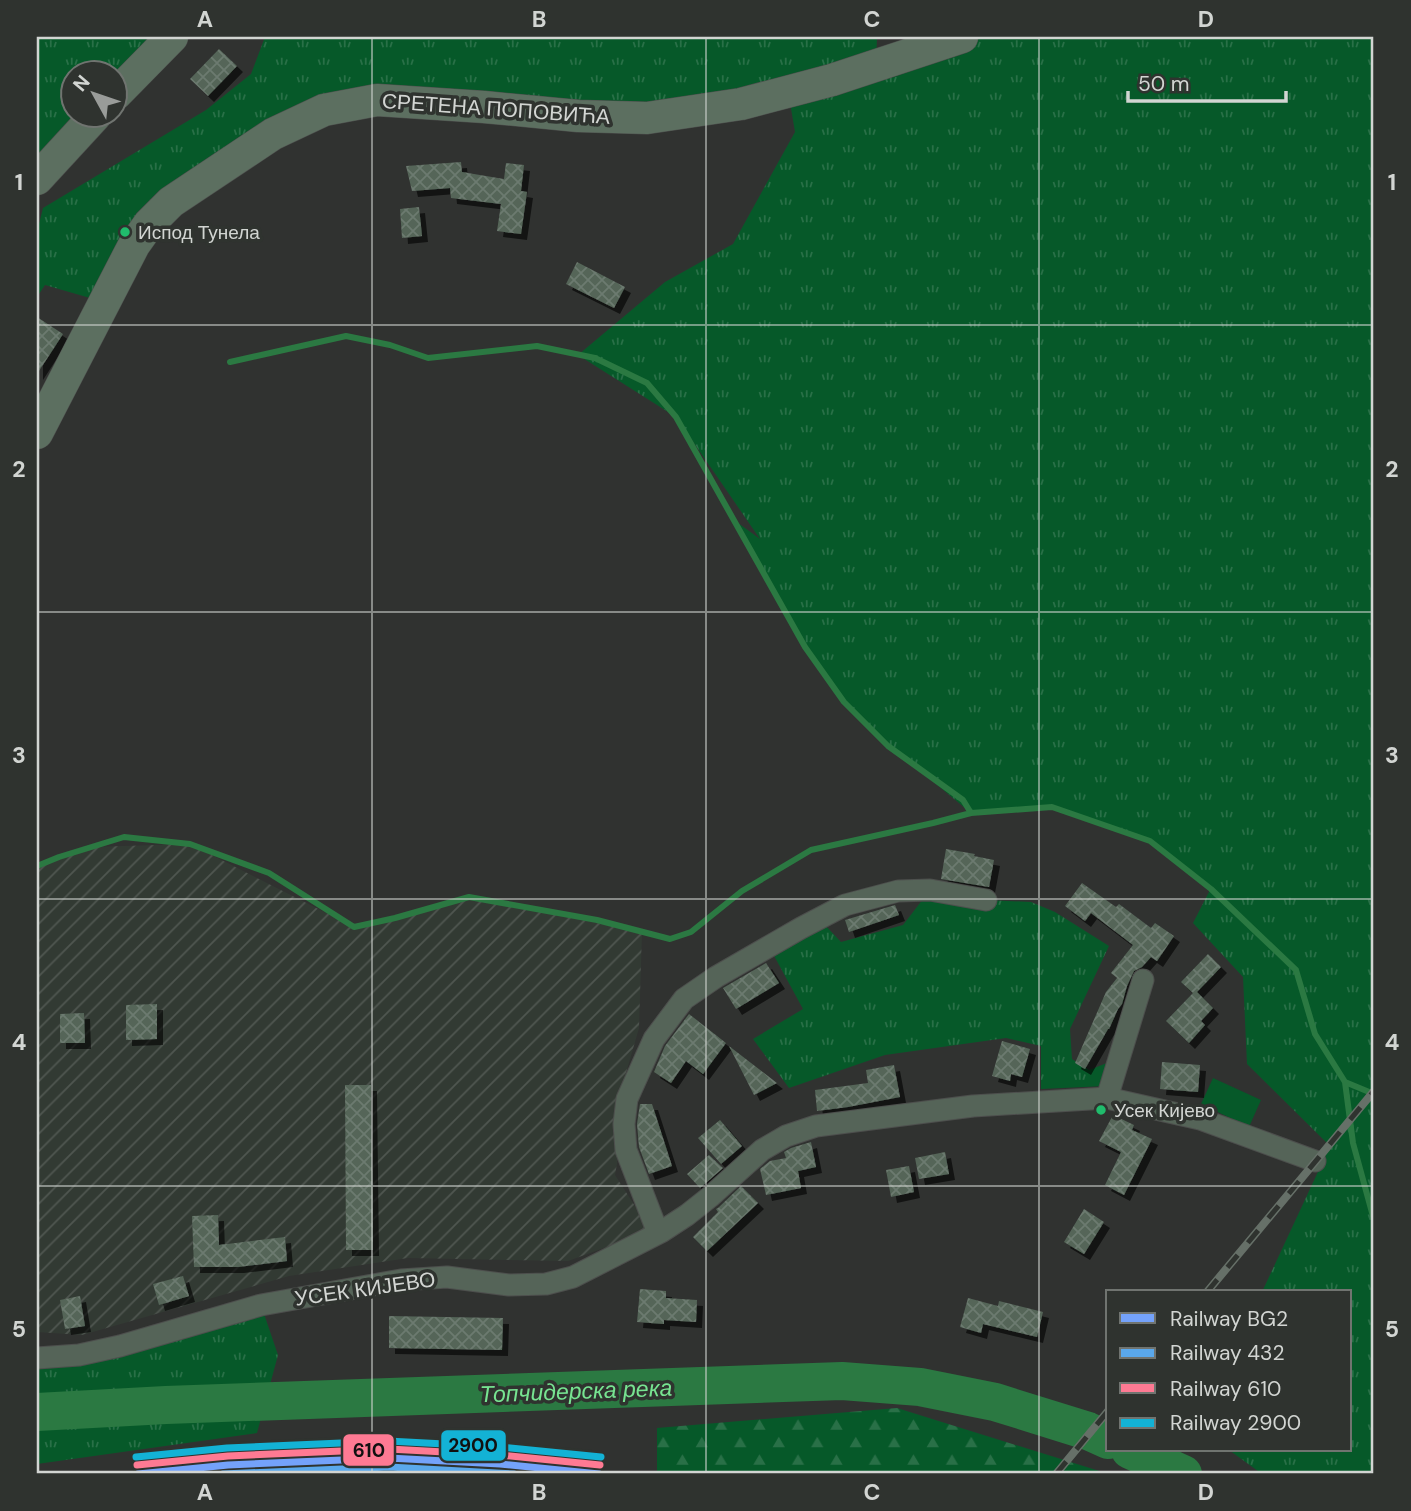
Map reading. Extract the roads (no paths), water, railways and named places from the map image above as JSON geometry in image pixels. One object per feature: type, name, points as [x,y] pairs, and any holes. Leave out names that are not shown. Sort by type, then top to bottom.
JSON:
[{"type":"street","points":[[130,80],[172,37]]},
{"type":"street","name":"СРЕТЕНА ПОПОВИЋА","points":[[37,433],[134,244],[149,224],[171,201],[273,134],[324,110],[377,100],[578,116],[647,118],[741,104],[832,80],[962,37]]},
{"type":"street","points":[[37,179],[82,130]]},
{"type":"street","points":[[658,1233],[626,1150],[624,1124],[627,1099],[649,1048],[684,999],[716,977],[845,905],[898,891],[930,890],[986,900]]},
{"type":"street","points":[[1107,1098],[1143,980]]},
{"type":"street","name":"УСЕК КИЈЕВО","points":[[37,1358],[79,1355],[120,1346],[261,1305],[401,1280],[447,1277],[509,1284],[546,1284],[573,1277],[687,1215],[762,1150],[786,1136],[816,1126],[973,1106],[1107,1098],[1200,1119],[1315,1161]]},
{"type":"waterway","points":[[37,866],[124,837],[190,844],[269,873],[354,927],[469,897],[597,920],[670,939],[691,932],[742,891],[811,850],[971,813],[963,800],[888,746],[844,702],[805,647],[676,417],[647,383],[595,358],[537,346],[428,358],[390,345],[346,336],[230,362]]},
{"type":"waterway","points":[[971,813],[1052,807],[1150,841],[1211,889],[1296,970],[1315,1034],[1345,1082],[1374,1094]]},
{"type":"waterway","points":[[1345,1082],[1353,1143],[1374,1220]]},
{"type":"waterway","name":"Топчидерска река","points":[[37,1412],[842,1381],[920,1387],[995,1402],[1106,1439]]},
{"type":"waterway","name":"Топчидерска река","points":[[1134,1452],[1183,1474]]},
{"type":"railway","points":[[1209,1290],[1374,1091]]},
{"type":"railway","points":[[1056,1474],[1106,1413]]},
{"type":"rail line","name":"2900","points":[[136,1457],[227,1448],[388,1441],[501,1447],[601,1457]]},
{"type":"rail line","name":"610","points":[[137,1465],[228,1456],[389,1449],[500,1455],[600,1465]]},
{"type":"rail line","name":"BG2","points":[[138,1474],[228,1465],[389,1458],[500,1464],[599,1474]]},
{"type":"rail line","name":"432","points":[[223,1474],[389,1467],[514,1474]]},
{"type":"place","name":"Испод Тунела","points":[[125,232]]},
{"type":"place","name":"Усек Кијево","points":[[1101,1110]]}]
